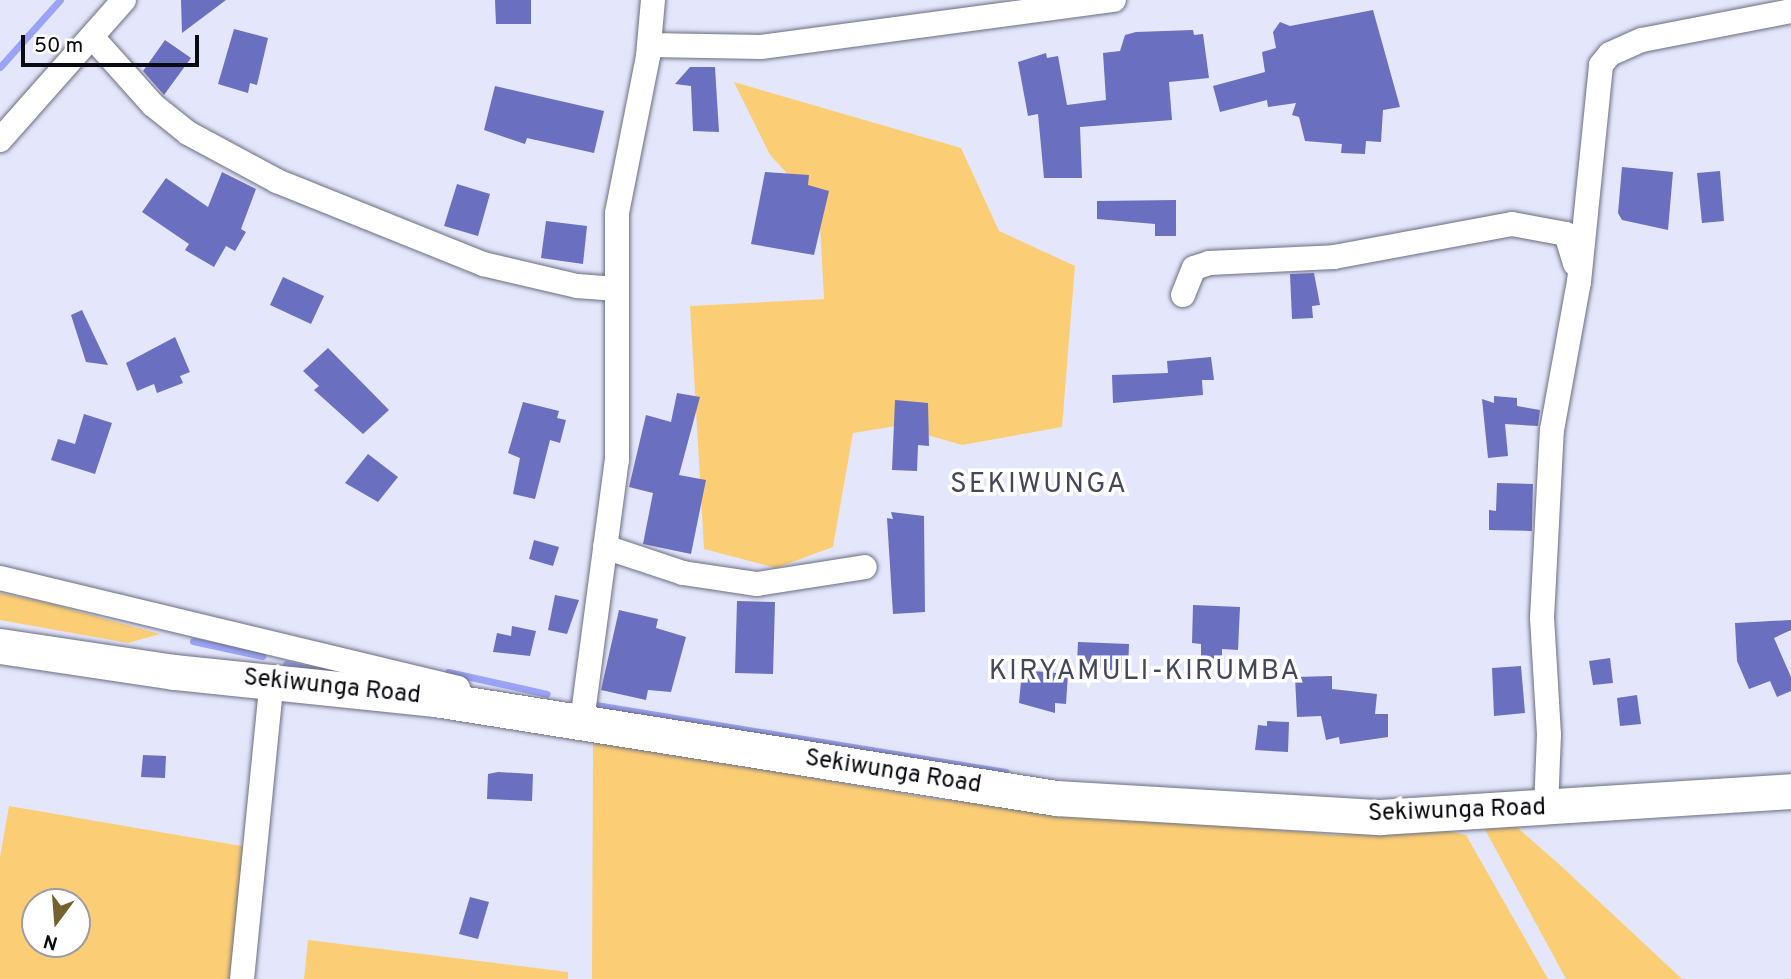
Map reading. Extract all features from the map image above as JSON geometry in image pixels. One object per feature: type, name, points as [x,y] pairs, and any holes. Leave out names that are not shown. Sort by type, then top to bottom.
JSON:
[{"type":"main road","name":"Sekiwunga Road","points":[[0,646],[582,721],[1056,798],[1380,817],[1546,809],[1791,791]]},
{"type":"street","points":[[0,140],[124,0]]},
{"type":"street","points":[[0,578],[582,721],[617,460],[617,214],[649,45],[653,0]]},
{"type":"street","points":[[649,45],[761,47],[1114,0]]},
{"type":"street","points":[[1546,809],[1549,735],[1542,618],[1552,430],[1579,282],[1601,65],[1610,54],[1642,40],[1791,10]]},
{"type":"street","points":[[93,38],[153,105],[188,133],[277,181],[483,264],[577,286],[617,289]]},
{"type":"street","points":[[1183,295],[1194,268],[1209,263],[1334,257],[1512,224],[1566,234],[1579,282]]},
{"type":"street","points":[[605,547],[683,573],[745,583],[865,567]]},
{"type":"street","points":[[242,979],[272,681]]},
{"type":"shaded area","points":[[734,82],[961,148],[999,231],[1075,266],[1062,427],[962,445],[896,426],[853,433],[833,547],[776,568],[704,549],[690,306],[824,299],[819,208],[770,155]]},
{"type":"shaded area","points":[[0,593],[160,634],[128,643],[0,620]]},
{"type":"shaded area","points":[[593,740],[935,799],[1336,835],[1434,828],[1466,835],[1548,979],[592,979]]},
{"type":"shaded area","points":[[9,806],[247,847],[235,979],[0,979],[0,857]]},
{"type":"shaded area","points":[[1512,823],[1682,979],[1566,979],[1482,824]]},
{"type":"shaded area","points":[[308,940],[568,972],[568,979],[304,979]]},
{"type":"building","points":[[181,0],[226,0],[182,33]]},
{"type":"building","points":[[495,0],[531,0],[531,24],[496,24]]},
{"type":"building","points":[[1373,10],[1400,107],[1383,110],[1381,142],[1366,141],[1365,154],[1341,153],[1342,144],[1305,141],[1299,117],[1292,115],[1296,103],[1268,107],[1267,100],[1220,112],[1213,86],[1265,72],[1262,52],[1276,48],[1273,32],[1280,22],[1290,26]]},
{"type":"building","points":[[234,29],[268,38],[257,85],[250,83],[248,93],[218,84]]},
{"type":"building","points":[[1193,30],[1194,35],[1203,34],[1209,78],[1169,82],[1172,120],[1080,127],[1082,178],[1044,178],[1038,114],[1028,116],[1018,62],[1046,53],[1047,58],[1058,56],[1067,105],[1106,100],[1103,53],[1120,51],[1125,35],[1136,32]]},
{"type":"building","points":[[165,40],[191,58],[164,95],[143,71]]},
{"type":"building","points":[[690,67],[715,67],[719,132],[693,131],[691,86],[675,84]]},
{"type":"building","points":[[495,86],[604,111],[594,153],[527,138],[525,144],[484,130]]},
{"type":"building","points":[[1622,167],[1673,172],[1668,230],[1622,220],[1618,213]]},
{"type":"building","points":[[1720,171],[1724,221],[1702,223],[1697,173]]},
{"type":"building","points":[[222,172],[256,189],[241,229],[246,232],[235,251],[226,246],[214,267],[185,250],[189,244],[142,212],[166,178],[208,207]]},
{"type":"building","points":[[765,172],[809,175],[808,185],[829,191],[814,255],[751,244]]},
{"type":"building","points":[[457,184],[490,194],[478,236],[444,226]]},
{"type":"building","points":[[1176,200],[1176,236],[1155,236],[1155,224],[1097,219],[1097,201]]},
{"type":"building","points":[[546,221],[587,226],[583,264],[541,258]]},
{"type":"building","points":[[1314,273],[1320,305],[1312,306],[1313,318],[1292,319],[1290,274]]},
{"type":"building","points":[[283,277],[324,296],[311,324],[270,305]]},
{"type":"building","points":[[82,310],[108,365],[86,362],[71,315]]},
{"type":"building","points":[[175,337],[190,372],[180,376],[183,383],[157,393],[154,384],[137,391],[126,363]]},
{"type":"building","points":[[328,348],[389,410],[363,434],[314,390],[319,386],[303,371]]},
{"type":"building","points":[[1211,357],[1214,380],[1202,380],[1203,395],[1113,403],[1112,375],[1168,373],[1167,361]]},
{"type":"building","points":[[677,393],[700,397],[679,475],[706,480],[691,554],[643,544],[653,493],[629,487],[646,415],[671,422]]},
{"type":"building","points":[[1494,396],[1517,398],[1517,406],[1540,410],[1538,426],[1505,424],[1508,456],[1488,458],[1482,399],[1494,403]]},
{"type":"building","points":[[895,400],[928,403],[929,446],[918,445],[917,471],[892,470]]},
{"type":"building","points":[[523,402],[559,411],[557,418],[566,420],[560,443],[550,440],[535,499],[513,494],[520,458],[508,453]]},
{"type":"building","points":[[84,414],[112,423],[95,474],[51,460],[58,439],[75,444]]},
{"type":"building","points":[[368,454],[398,477],[378,502],[345,483]]},
{"type":"building","points":[[1497,483],[1533,484],[1532,531],[1489,530],[1489,510],[1496,511]]},
{"type":"building","points":[[891,512],[924,516],[925,612],[893,614],[887,518],[893,519]]},
{"type":"building","points":[[534,540],[559,547],[553,566],[529,559]]},
{"type":"building","points":[[555,595],[579,600],[567,634],[548,630]]},
{"type":"building","points":[[737,601],[775,602],[773,674],[735,673]]},
{"type":"building","points":[[1193,605],[1240,607],[1238,650],[1222,649],[1222,659],[1201,658],[1201,644],[1192,643]]},
{"type":"building","points":[[619,610],[658,619],[656,628],[686,637],[671,692],[648,690],[646,700],[601,690]]},
{"type":"building","points":[[1791,620],[1791,630],[1774,638],[1791,677],[1791,691],[1777,697],[1770,681],[1749,689],[1737,661],[1735,623]]},
{"type":"building","points":[[512,626],[536,631],[530,656],[493,652],[497,633],[511,636]]},
{"type":"building","points":[[1078,642],[1129,644],[1128,673],[1077,664]]},
{"type":"building","points":[[1610,658],[1613,683],[1593,685],[1589,661]]},
{"type":"building","points":[[1521,666],[1525,713],[1494,716],[1492,668]]},
{"type":"building","points":[[1022,670],[1068,674],[1066,704],[1055,703],[1055,713],[1019,703]]},
{"type":"building","points":[[1332,676],[1332,689],[1377,694],[1375,714],[1388,714],[1388,737],[1340,744],[1339,737],[1326,740],[1321,716],[1297,717],[1295,677]]},
{"type":"building","points":[[1637,695],[1641,724],[1620,726],[1617,698]]},
{"type":"building","points":[[1267,721],[1289,722],[1288,752],[1255,750],[1258,725],[1267,726]]},
{"type":"building","points":[[143,755],[166,756],[165,778],[141,777]]},
{"type":"building","points":[[488,774],[533,774],[532,801],[487,799]]},
{"type":"building","points":[[470,897],[489,902],[478,939],[459,934]]},
{"type":"waterway","points":[[0,67],[60,0]]},
{"type":"waterway","points":[[193,641],[262,656]]},
{"type":"waterway","points":[[286,664],[313,670]]},
{"type":"waterway","points":[[448,672],[547,694]]},
{"type":"waterway","points":[[596,705],[1006,772]]},
{"type":"district","name":"SEKIWUNGA","points":[[1039,485]]},
{"type":"district","name":"KIRYAMULI-KIRUMBA","points":[[1145,672]]}]
